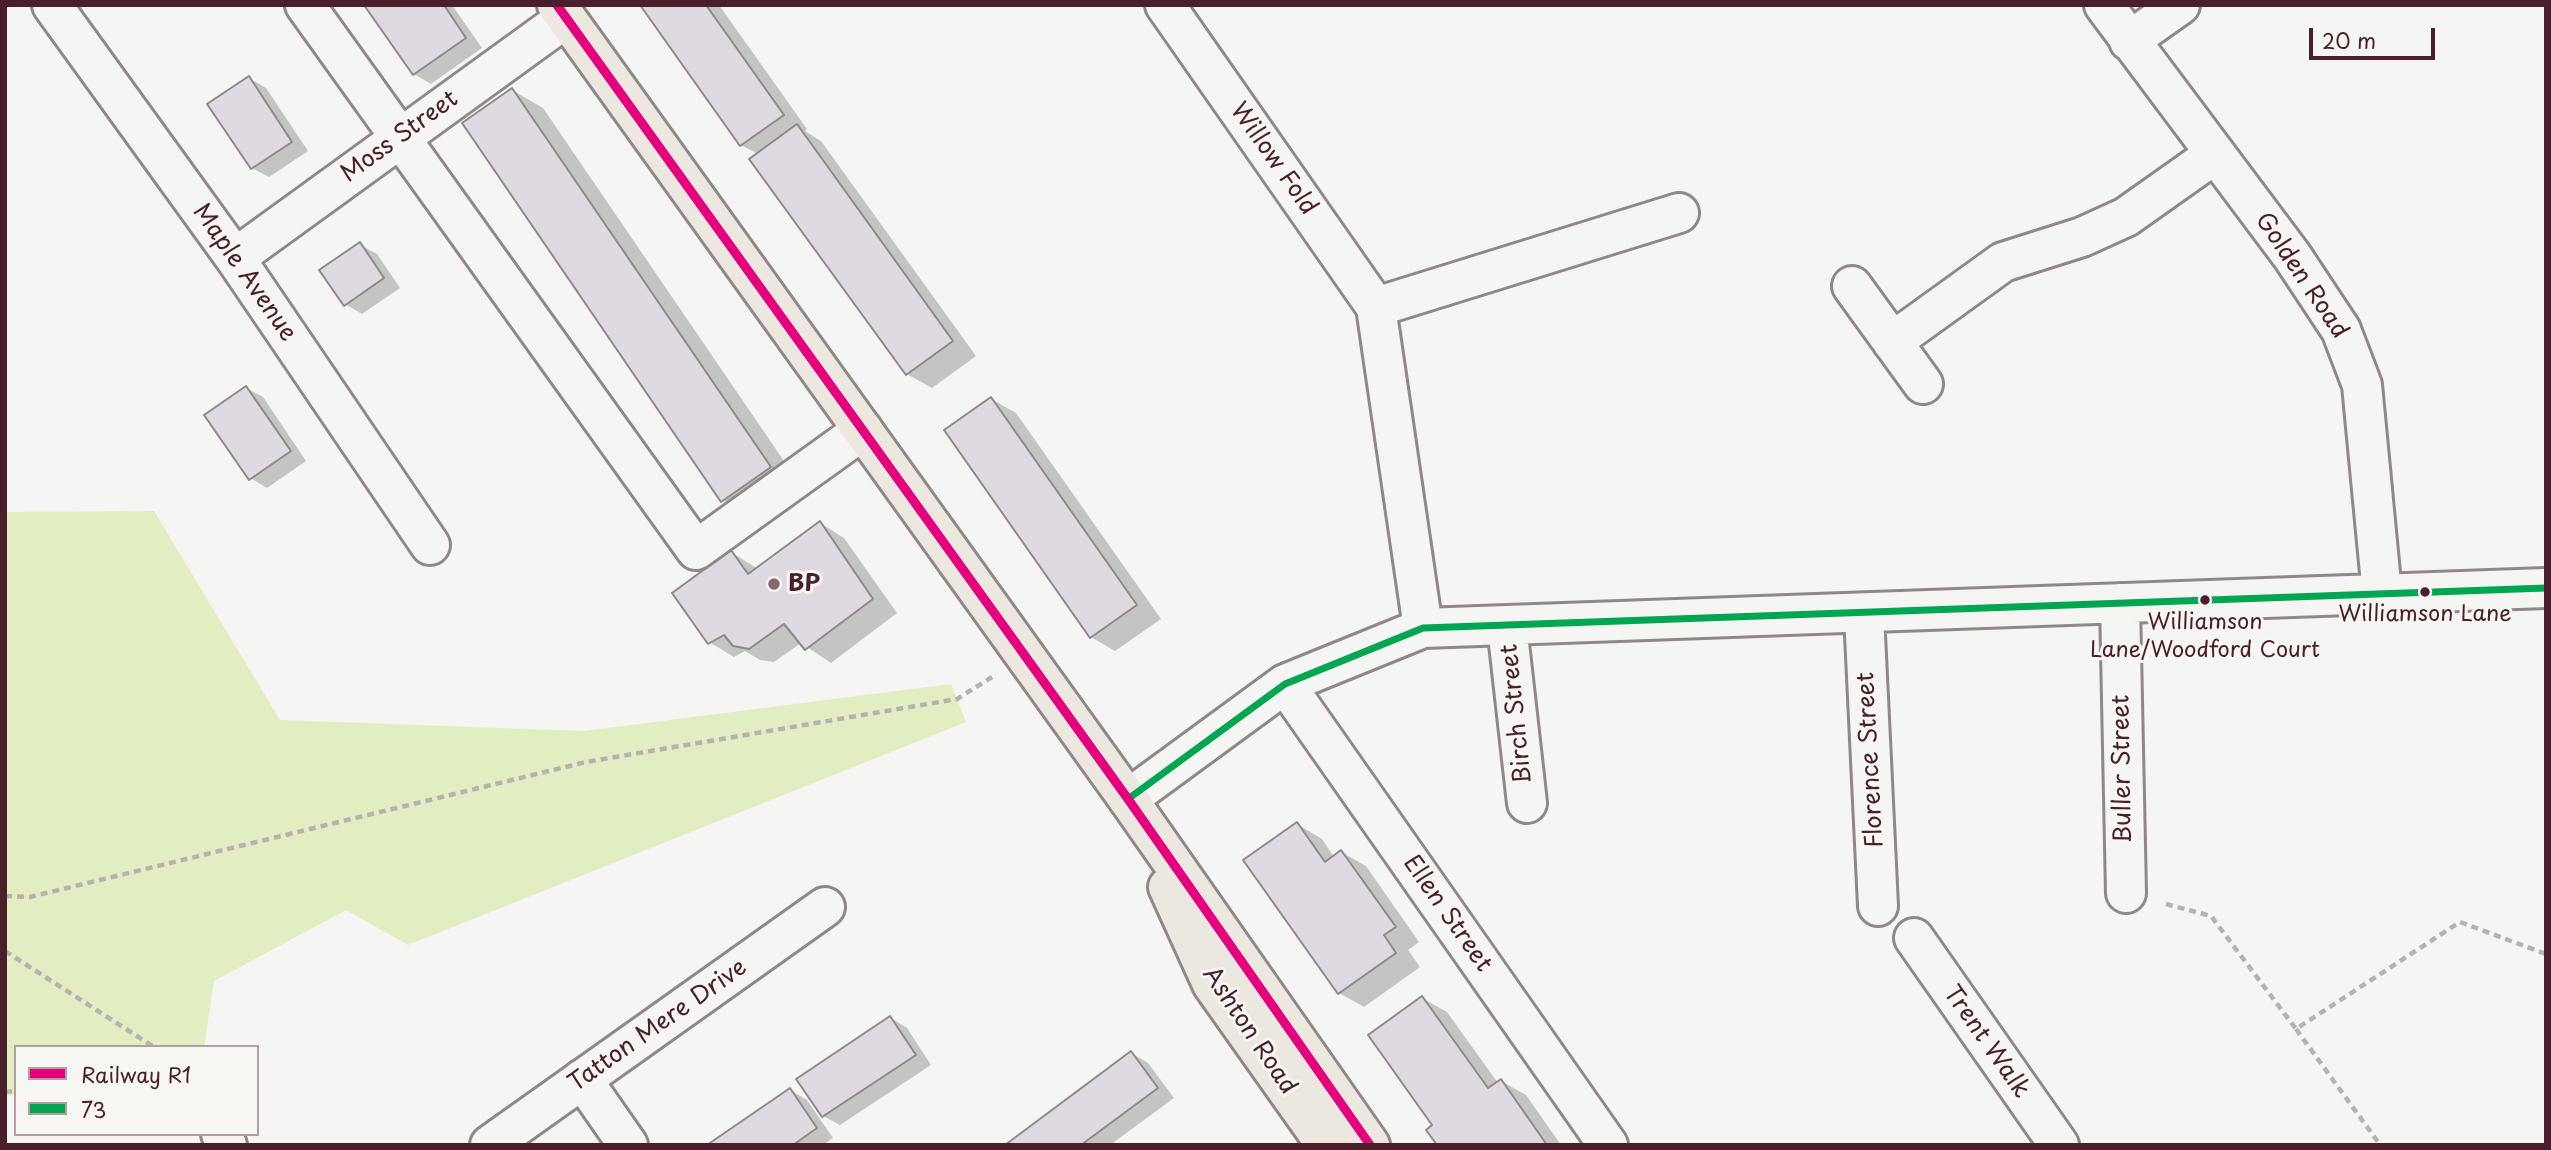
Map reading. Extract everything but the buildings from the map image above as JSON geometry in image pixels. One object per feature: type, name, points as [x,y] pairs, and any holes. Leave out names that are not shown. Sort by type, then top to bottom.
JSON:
[{"type":"main road","points":[[561,12],[1128,799]]},
{"type":"main road","name":"Ashton Road","points":[[1128,799],[1212,984],[1326,1145]]},
{"type":"main road","name":"Ashton Road","points":[[1128,799],[1370,1145]]},
{"type":"street","name":"Maple Avenue","points":[[51,5],[235,258],[430,545]]},
{"type":"street","points":[[305,5],[696,550],[863,430]]},
{"type":"street","name":"Golden Road","points":[[2104,5],[2292,256],[2346,341],[2362,385],[2382,594]]},
{"type":"street","points":[[2129,41],[2180,5]]},
{"type":"street","name":"Willow Fold","points":[[1171,7],[1376,307],[1423,628]]},
{"type":"street","name":"Moss Street","points":[[235,258],[399,138],[561,12]]},
{"type":"street","points":[[1892,342],[2004,262],[2082,237],[2126,217],[2215,154]]},
{"type":"street","points":[[1376,307],[1679,213]]},
{"type":"street","points":[[1852,286],[1923,384]]},
{"type":"street","points":[[1128,799],[1285,684],[1423,628],[2546,588]]},
{"type":"street","name":"Buller Street","points":[[2120,603],[2126,893]]},
{"type":"street","name":"Florence Street","points":[[1864,614],[1878,906]]},
{"type":"street","name":"Birch Street","points":[[1507,626],[1527,803]]},
{"type":"street","name":"Ellen Street","points":[[1285,684],[1608,1145]]},
{"type":"street","name":"Tatton Mere Drive","points":[[490,1145],[825,908]]},
{"type":"street","name":"Trent Walk","points":[[1914,939],[2059,1145]]},
{"type":"street","points":[[582,1079],[628,1145]]},
{"type":"path","points":[[5,896],[30,897],[586,762],[957,699],[1025,655]]},
{"type":"path","points":[[2126,893],[2211,916],[2378,1142],[2375,1145]]},
{"type":"path","points":[[2296,1029],[2460,922],[2546,954]]},
{"type":"path","points":[[5,951],[150,1045]]},
{"type":"green space","points":[[154,511],[280,720],[584,731],[951,684],[966,722],[408,945],[346,910],[214,981],[204,1045],[14,1045],[14,1094],[5,1096],[5,512]]},
{"type":"rail line","name":"R1","points":[[557,5],[1128,799],[1370,1145]]},
{"type":"transit line","name":"73","points":[[1128,799],[1285,684],[1423,628],[2546,588]]},
{"type":"place","name":"BP","points":[[774,584]]},
{"type":"place","name":"Williamson Lane","points":[[2425,592]]},
{"type":"place","name":"Williamson Lane/Woodford Court","points":[[2205,600]]}]
